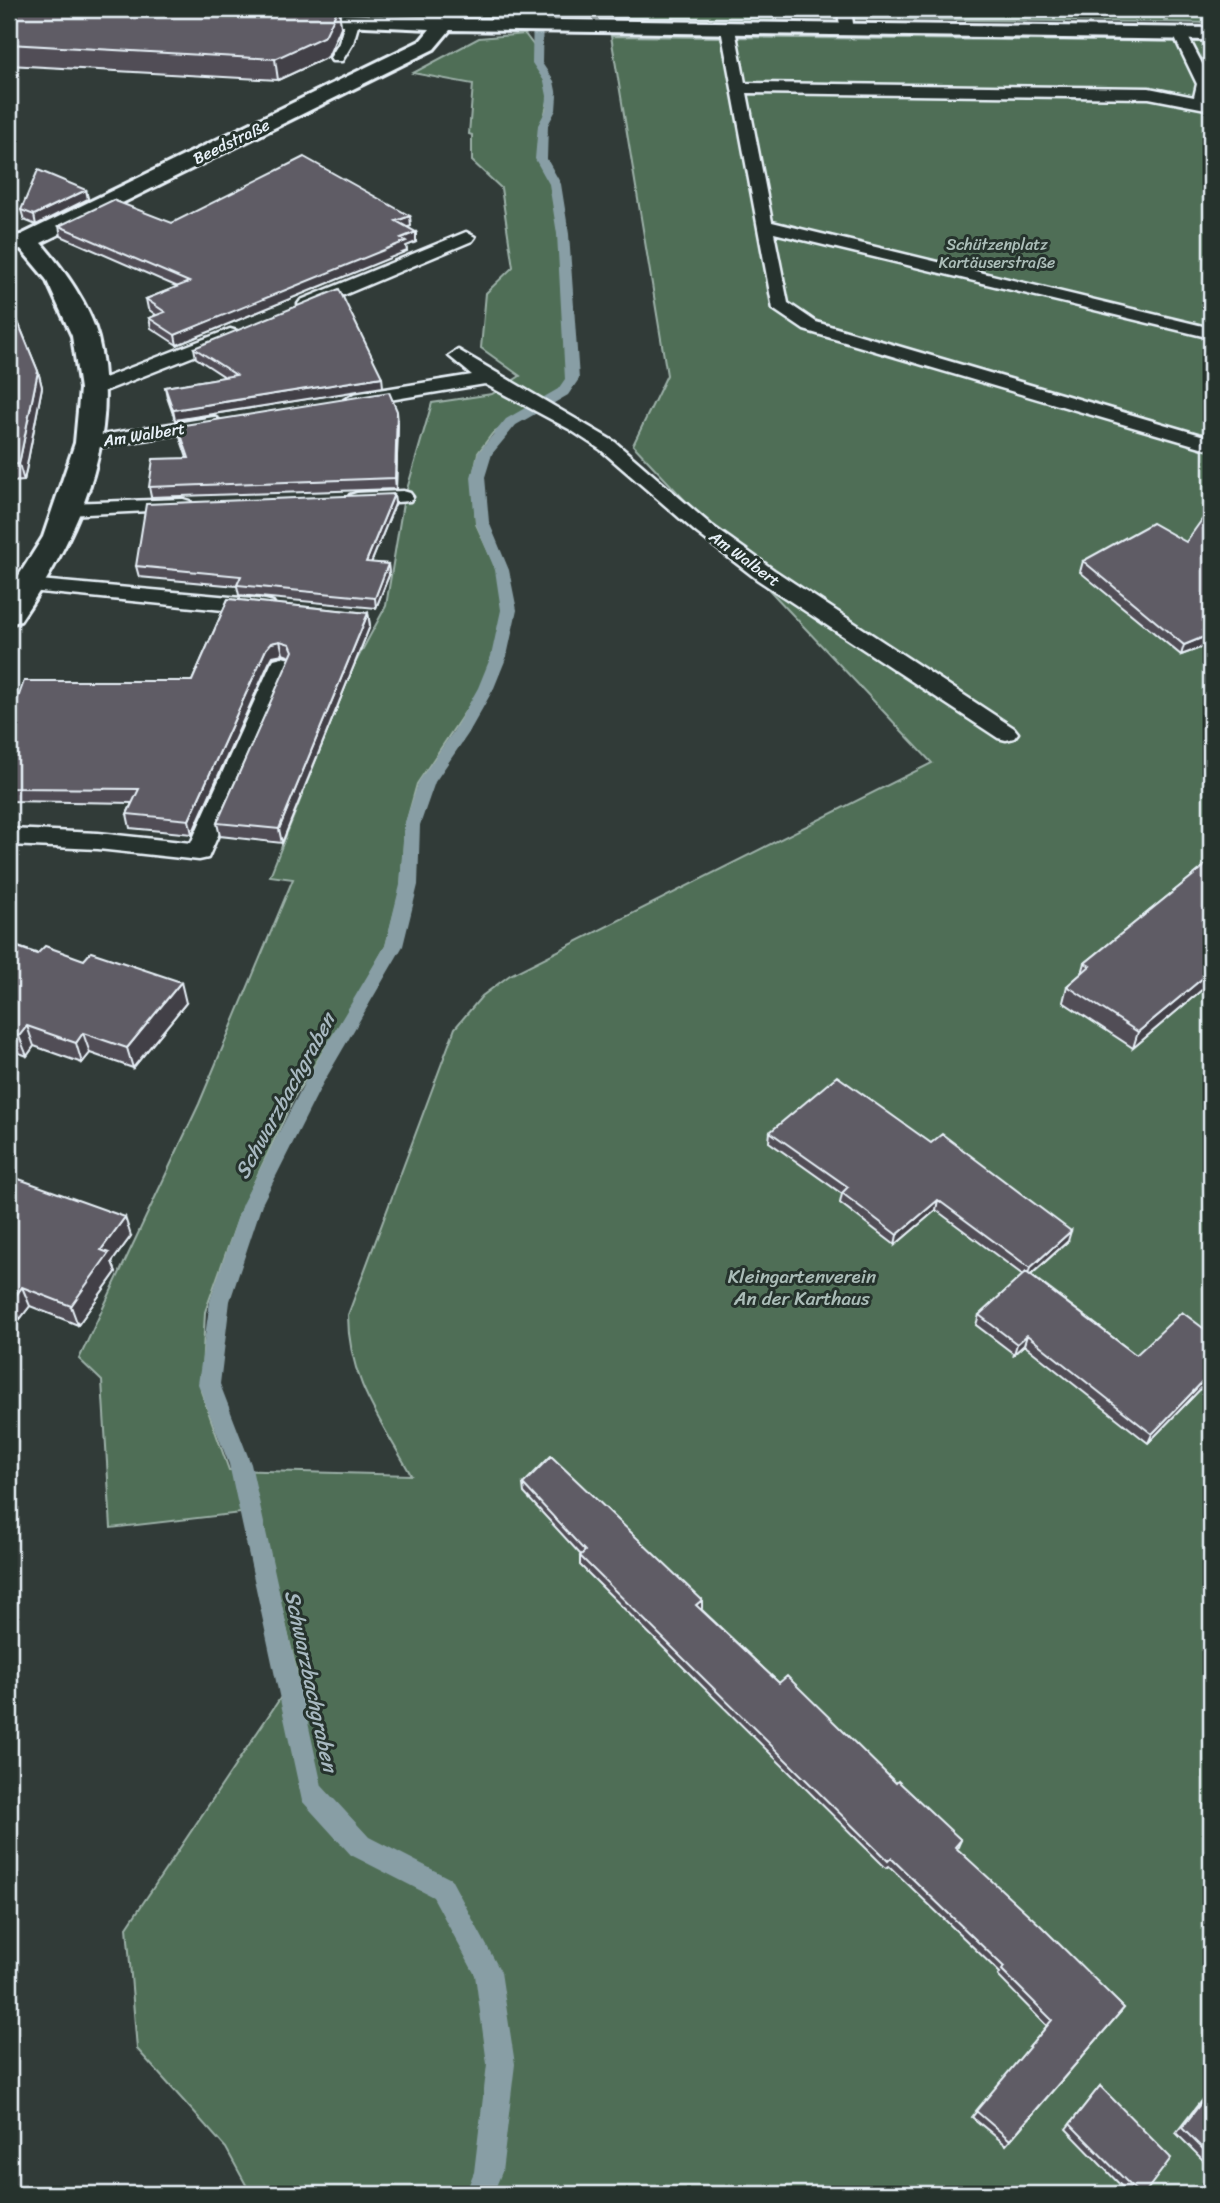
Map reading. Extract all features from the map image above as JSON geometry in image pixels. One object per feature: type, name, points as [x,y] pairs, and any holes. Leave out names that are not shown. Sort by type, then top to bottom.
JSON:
[{"type":"street","points":[[272,18],[488,26],[1211,34]]},
{"type":"street","name":"Beedstraße","points":[[18,243],[427,45],[445,24]]},
{"type":"street","name":"Am Walbert","points":[[9,615],[57,537],[89,443],[93,389],[85,336],[57,277],[18,243]]},
{"type":"lane","points":[[844,9],[847,31]]},
{"type":"lane","points":[[337,58],[346,43],[353,19]]},
{"type":"lane","points":[[727,29],[779,305],[810,326],[1211,444]]},
{"type":"lane","points":[[738,88],[1149,93],[1206,103],[1205,84],[1180,34]]},
{"type":"lane","points":[[764,225],[1211,333]]},
{"type":"lane","points":[[293,310],[466,237]]},
{"type":"lane","points":[[93,389],[243,330]]},
{"type":"lane","name":"Am Walbert","points":[[458,356],[488,379],[576,425],[608,446],[704,529],[766,575],[1006,733]]},
{"type":"lane","points":[[337,403],[488,379]]},
{"type":"lane","name":"Am Walbert","points":[[89,443],[227,421]]},
{"type":"lane","points":[[336,500],[403,497]]},
{"type":"lane","points":[[67,509],[201,504]]},
{"type":"lane","points":[[28,585],[290,610]]},
{"type":"lane","points":[[9,837],[97,841],[199,852],[282,664]]},
{"type":"green space","points":[[462,9],[772,9],[775,25],[496,19]]},
{"type":"green space","points":[[775,9],[1160,9],[1166,22],[775,18]]},
{"type":"green space","points":[[1162,9],[1211,9],[1211,23],[1168,22]]},
{"type":"green space","points":[[525,34],[534,46],[535,63],[546,82],[549,97],[538,141],[539,158],[553,186],[560,234],[570,373],[566,386],[560,392],[492,434],[478,453],[473,476],[476,524],[497,570],[505,614],[479,691],[417,784],[405,827],[401,888],[386,946],[295,1096],[242,1208],[205,1312],[201,1391],[229,1470],[411,1475],[378,1418],[360,1380],[349,1338],[348,1315],[455,1028],[482,996],[510,975],[932,763],[633,445],[667,375],[611,36],[1211,42],[1211,2194],[251,2194],[226,2148],[137,2049],[127,1927],[297,1673],[258,1511],[111,1528],[102,1381],[79,1359],[199,1104],[293,879],[270,876],[353,667],[386,606],[403,503],[432,403],[492,394],[520,376],[481,348],[486,293],[513,267],[501,188],[472,161],[472,135],[469,134],[473,84],[413,73],[479,38]]},
{"type":"building","points":[[9,9],[338,9],[325,36],[275,59],[9,44]]},
{"type":"building","points":[[304,157],[410,216],[396,221],[416,232],[401,238],[406,241],[175,335],[149,318],[165,312],[146,299],[189,282],[59,226],[113,200],[172,223]]},
{"type":"building","points":[[38,170],[86,190],[34,215],[21,210]]},
{"type":"building","points":[[339,289],[382,377],[173,410],[165,387],[236,375],[194,348]]},
{"type":"building","points":[[9,300],[38,371],[19,464],[9,465]]},
{"type":"building","points":[[389,392],[397,411],[395,478],[149,487],[153,459],[189,458],[178,426]]},
{"type":"building","points":[[394,494],[366,562],[388,564],[375,598],[237,585],[241,576],[136,566],[146,504]]},
{"type":"building","points":[[1211,507],[1211,634],[1184,645],[1083,561],[1152,523],[1186,542]]},
{"type":"building","points":[[228,599],[368,613],[279,829],[217,823],[293,651],[290,644],[280,641],[271,643],[266,649],[189,820],[127,814],[139,789],[9,788],[9,723],[24,681],[192,681]]},
{"type":"building","points":[[1211,861],[1211,972],[1138,1032],[1067,986],[1090,966],[1085,963]]},
{"type":"building","points":[[9,944],[37,954],[45,946],[84,960],[91,952],[181,982],[127,1048],[83,1033],[76,1043],[27,1026],[19,1036],[9,1032]]},
{"type":"building","points":[[837,1076],[931,1143],[942,1134],[1071,1231],[1030,1268],[938,1200],[897,1235],[842,1193],[848,1187],[770,1132]]},
{"type":"building","points":[[16,1178],[125,1217],[101,1250],[109,1253],[71,1306],[22,1287],[12,1301],[9,1299],[9,1187]]},
{"type":"building","points":[[1026,1272],[1136,1355],[1182,1312],[1211,1334],[1211,1352],[1207,1357],[1211,1361],[1211,1373],[1152,1434],[1027,1335],[1017,1344],[979,1315]]},
{"type":"building","points":[[551,1456],[702,1600],[696,1605],[779,1683],[787,1676],[896,1783],[898,1781],[961,1840],[955,1847],[1041,1926],[1124,2008],[1010,2140],[976,2111],[1052,2020],[1002,1970],[1004,1967],[891,1858],[888,1861],[580,1556],[585,1551],[523,1484]]},
{"type":"building","points":[[1100,2086],[1171,2158],[1144,2194],[1139,2194],[1070,2124]]},
{"type":"building","points":[[1211,2090],[1211,2157],[1182,2128]]},
{"type":"waterway","name":"Schwarzbachgraben","points":[[479,2194],[488,2172],[501,2064],[488,1972],[442,1888],[360,1846],[311,1792],[240,1464],[209,1384],[220,1301],[252,1204],[314,1083],[394,946],[409,885],[412,825],[427,781],[460,734],[486,688],[499,656],[509,610],[502,570],[482,522],[478,477],[485,453],[511,422],[563,392],[572,379],[563,234],[555,184],[541,159],[543,125],[551,110],[552,96],[549,81],[537,63],[538,9]]},
{"type":"park label","name":"Schützenplatz Kartäuserstraße","points":[[997,253]]},
{"type":"park label","name":"Kleingartenverein An der Karthaus","points":[[802,1287]]}]
